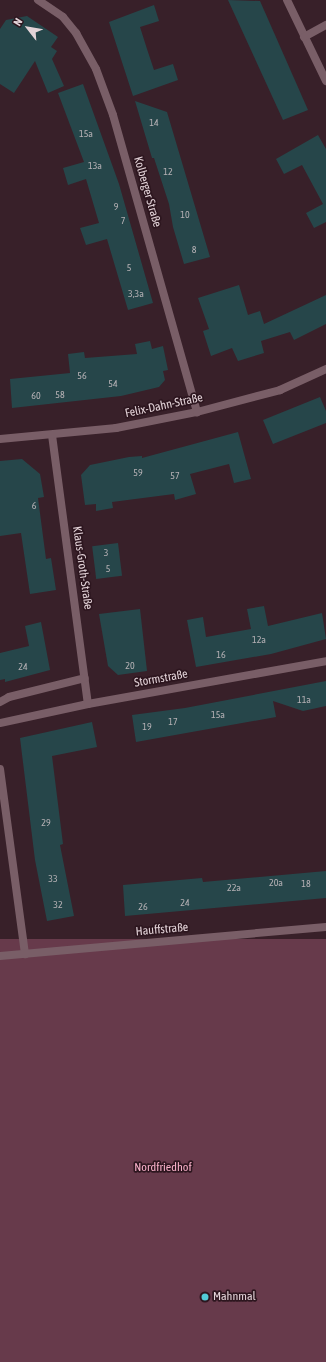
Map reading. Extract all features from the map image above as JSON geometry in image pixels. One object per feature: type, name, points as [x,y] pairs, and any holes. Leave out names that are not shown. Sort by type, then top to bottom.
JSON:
[{"type":"street","name":"Kolberger Straße","points":[[38,0],[63,17],[76,33],[96,69],[113,115],[197,412]]},
{"type":"street","points":[[287,0],[326,81]]},
{"type":"street","points":[[304,36],[326,25]]},
{"type":"street","name":"Felix-Dahn-Straße","points":[[0,439],[116,428],[197,412],[280,390],[326,368]]},
{"type":"street","name":"Klaus-Groth-Straße","points":[[52,435],[88,704]]},
{"type":"street","name":"Stormstraße","points":[[0,724],[88,704],[326,661]]},
{"type":"street","points":[[0,702],[9,697],[85,678]]},
{"type":"street","points":[[0,769],[25,954]]},
{"type":"street","name":"Hauffstraße","points":[[0,956],[326,927]]},
{"type":"green space","name":"Nordfriedhof","points":[[0,939],[326,939],[326,1362],[0,1362]]},
{"type":"building","points":[[228,0],[260,1],[308,110],[283,120]]},
{"type":"building","points":[[154,5],[159,21],[140,27],[147,49],[154,70],[173,64],[178,80],[133,96],[109,22]]},
{"type":"building","points":[[27,16],[58,37],[51,47],[57,51],[52,59],[64,86],[48,93],[35,61],[14,93],[0,84],[0,29],[6,20]]},
{"type":"building","points":[[83,84],[119,184],[153,303],[128,310],[107,239],[86,245],[80,228],[99,223],[86,179],[68,185],[63,168],[84,162],[58,93]]},
{"type":"building","points":[[135,101],[167,112],[210,257],[184,264],[173,227],[169,204],[154,158],[152,158]]},
{"type":"building","points":[[318,135],[326,149],[326,222],[314,228],[306,213],[323,204],[302,165],[284,174],[276,159]]},
{"type":"building","points":[[239,285],[248,315],[260,311],[264,324],[326,295],[326,324],[294,340],[290,332],[261,341],[264,353],[238,361],[232,348],[211,356],[203,331],[209,329],[198,298]]},
{"type":"building","points":[[150,341],[152,349],[163,346],[168,370],[163,371],[165,380],[159,387],[121,396],[12,408],[10,379],[70,373],[68,354],[84,352],[85,358],[137,354],[135,344]]},
{"type":"building","points":[[320,397],[326,411],[326,423],[273,444],[263,420]]},
{"type":"building","points":[[238,432],[251,479],[234,483],[229,464],[190,474],[196,494],[175,500],[174,494],[112,502],[113,508],[96,511],[96,504],[85,505],[81,475],[90,465],[129,457],[142,456],[142,458]]},
{"type":"building","points":[[22,459],[40,474],[44,497],[38,498],[46,559],[51,558],[56,590],[30,594],[21,533],[0,536],[0,461]]},
{"type":"building","points":[[118,543],[122,576],[96,579],[92,546]]},
{"type":"building","points":[[264,606],[268,626],[322,613],[326,639],[271,654],[196,667],[187,620],[203,617],[206,637],[251,629],[247,609]]},
{"type":"building","points":[[140,609],[147,671],[118,675],[108,666],[99,614]]},
{"type":"building","points":[[41,622],[50,670],[5,682],[5,679],[0,680],[0,653],[29,646],[25,626]]},
{"type":"building","points":[[326,681],[326,706],[303,711],[273,701],[276,717],[136,742],[132,715],[185,708]]},
{"type":"building","points":[[92,722],[97,747],[52,756],[63,844],[60,845],[74,916],[47,921],[35,860],[20,738]]},
{"type":"building","points":[[326,871],[326,898],[125,916],[123,885],[202,878],[203,882]]},
{"type":"place","name":"Mahnmal","points":[[205,1297]]}]
